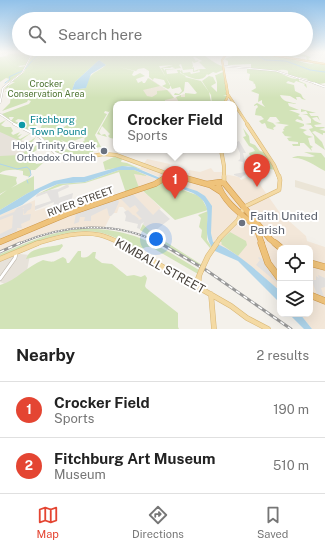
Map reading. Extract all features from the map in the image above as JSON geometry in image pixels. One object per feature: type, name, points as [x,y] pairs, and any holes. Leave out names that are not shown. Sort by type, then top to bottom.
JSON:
[{"type":"highway","name":"RIVER STREET","points":[[0,242],[66,215],[160,182],[168,176]]},
{"type":"highway","points":[[168,176],[206,184],[215,188],[226,196]]},
{"type":"highway","points":[[206,184],[221,182]]},
{"type":"highway","points":[[221,182],[218,187],[242,214],[269,238]]},
{"type":"highway","points":[[221,182],[244,207],[261,231],[277,245]]},
{"type":"highway","points":[[235,206],[241,210],[244,207]]},
{"type":"highway","points":[[256,225],[269,265],[277,275]]},
{"type":"highway","points":[[261,231],[261,241]]},
{"type":"highway","points":[[261,241],[263,237],[269,238]]},
{"type":"highway","points":[[313,264],[325,267]]},
{"type":"highway","points":[[313,296],[325,301]]},
{"type":"main road","points":[[223,67],[228,99],[226,101]]},
{"type":"main road","points":[[227,93],[233,101]]},
{"type":"main road","points":[[197,287],[201,271],[208,256],[220,238],[229,230],[242,214],[244,207],[279,190],[278,174],[237,108]]},
{"type":"main road","points":[[221,153],[224,177],[221,182]]},
{"type":"main road","points":[[73,160],[101,154],[116,155],[168,176]]},
{"type":"main road","name":"KIMBALL STREET","points":[[0,259],[58,237],[78,234],[96,234],[126,245],[268,329]]},
{"type":"main road","points":[[211,294],[214,329]]},
{"type":"street","points":[[0,103],[3,88],[22,73],[25,67]]},
{"type":"street","points":[[237,67],[276,71],[325,87]]},
{"type":"street","points":[[0,114],[10,122],[40,137],[55,153],[73,160]]},
{"type":"street","points":[[0,279],[15,258],[16,252]]},
{"type":"shaded area","points":[[149,78],[170,92],[174,98],[184,94],[190,95],[200,101],[118,101],[121,96],[148,81]]},
{"type":"shaded area","points":[[0,130],[20,139],[35,149],[0,164]]},
{"type":"shaded area","points":[[239,141],[246,153],[243,153],[248,173],[241,178],[234,175],[245,172],[243,162],[238,161],[240,159],[240,153],[237,147],[237,142]]},
{"type":"shaded area","points":[[147,159],[170,164],[169,168],[180,170],[180,173],[189,173],[189,170],[200,172],[211,168],[214,172],[224,172],[224,174],[239,177],[241,180],[249,176],[256,176],[261,186],[280,213],[306,236],[307,241],[325,247],[325,329],[312,329],[302,317],[313,317],[313,245],[277,245],[277,288],[247,263],[213,242],[211,233],[211,217],[205,196],[140,169]]},
{"type":"shaded area","points":[[134,170],[161,181],[141,189],[161,208],[145,223],[142,220],[138,220],[130,216],[123,207],[119,207],[117,213],[112,213],[105,227],[83,227],[54,231],[34,237],[0,252],[0,215],[35,200],[35,211],[51,206],[52,211],[81,202],[88,197],[89,205],[125,193]]},
{"type":"shaded area","points":[[295,180],[325,189],[325,196],[295,187]]},
{"type":"shaded area","points":[[68,184],[69,187],[58,192],[59,198],[73,193],[71,204],[53,210],[54,202],[35,210],[35,206],[51,201],[47,193],[36,197],[37,194],[58,189]]},
{"type":"shaded area","points":[[134,195],[153,215],[159,209],[170,219],[152,233],[143,224],[144,222],[141,224],[140,229],[137,228],[138,224],[125,221],[126,216],[124,212],[128,210],[139,219],[138,220],[142,219],[136,213],[139,210],[135,205],[130,208],[121,199],[122,197]]},
{"type":"shaded area","points":[[117,199],[119,202],[111,216],[109,216],[107,208],[91,216],[91,221],[84,221],[85,217],[80,217],[79,222],[74,224],[76,213]]},
{"type":"shaded area","points":[[30,203],[32,204],[31,209],[24,214],[24,209],[23,215],[31,214],[30,220],[21,224],[22,228],[17,228],[17,231],[0,239],[0,234],[12,228],[13,215],[0,220],[0,217],[14,212],[17,208]]},
{"type":"shaded area","points":[[20,254],[30,255],[26,276],[5,284],[0,282],[0,261]]},
{"type":"shaded area","points":[[259,257],[264,260],[271,273],[277,279],[277,282],[256,265],[260,260],[258,258]]},
{"type":"shaded area","points":[[318,275],[325,278],[325,287],[321,288],[324,297],[318,296],[313,284],[313,280],[316,280],[316,276],[319,278]]},
{"type":"green space","points":[[0,67],[25,67],[21,73],[7,83],[10,79],[6,78],[0,82]]},
{"type":"green space","name":"Crocker Conservation Area","points":[[26,67],[91,67],[75,82],[72,90],[86,88],[89,78],[103,67],[120,67],[134,71],[132,75],[134,76],[140,73],[145,76],[136,79],[138,83],[142,81],[145,83],[148,78],[160,86],[143,90],[147,96],[152,97],[157,94],[157,91],[167,90],[174,98],[165,101],[113,101],[113,138],[108,136],[110,134],[102,126],[99,132],[101,135],[105,134],[107,137],[97,134],[111,109],[109,112],[105,111],[104,113],[107,114],[95,135],[101,147],[94,148],[93,152],[90,153],[90,157],[74,159],[57,153],[43,138],[31,131],[50,132],[57,130],[71,123],[76,118],[65,121],[57,126],[60,127],[54,130],[43,129],[48,127],[40,129],[42,125],[39,124],[29,130],[19,125],[24,120],[18,119],[15,121],[19,123],[17,124],[11,121],[14,117],[9,117],[10,120],[2,114],[29,104],[31,101],[28,100],[27,102],[2,111],[10,103],[11,96],[5,91],[8,91],[9,87],[4,90],[8,85],[15,82],[12,82],[24,72]],"holes":[[[87,136],[84,139],[85,140],[74,150],[64,149],[60,146],[63,142],[61,140],[68,143]]]},
{"type":"green space","points":[[121,67],[160,67],[166,77],[161,68],[171,67],[172,68],[163,68],[165,71],[165,69],[176,70],[166,70],[167,74],[178,73],[177,70],[180,70],[180,73],[186,76],[185,77],[201,81],[209,92],[211,101],[178,101],[176,97],[181,95],[181,97],[185,97],[185,93],[197,93],[188,82],[185,82],[184,91],[179,95],[174,95],[175,93],[179,94],[182,91],[180,87],[172,89],[170,85],[170,88],[168,89],[162,86],[166,84],[164,80],[154,78],[153,80],[149,77],[149,71],[144,68],[136,71]]},
{"type":"green space","points":[[182,67],[194,67],[194,71],[199,69],[198,71],[193,72],[193,69],[183,70]]},
{"type":"green space","points":[[204,67],[222,67],[223,70],[216,73],[213,72],[208,75],[207,74],[202,79],[195,79],[181,73],[180,71],[182,70],[183,73],[190,72],[191,74],[200,72],[199,69],[206,69]]},
{"type":"green space","points":[[325,67],[325,83],[319,84],[306,80],[308,79],[288,75],[288,71],[286,70],[276,71],[290,78],[299,79],[299,81],[306,84],[307,88],[304,85],[305,84],[296,81],[294,83],[288,81],[286,83],[294,85],[295,91],[301,94],[306,100],[300,97],[296,97],[297,100],[290,96],[280,95],[283,99],[297,104],[288,103],[289,106],[299,110],[289,110],[300,114],[298,116],[301,117],[303,121],[297,119],[295,121],[304,124],[304,126],[299,128],[307,130],[303,132],[306,135],[313,137],[308,138],[310,145],[313,147],[311,148],[312,151],[304,143],[300,143],[300,146],[293,146],[292,144],[298,144],[298,142],[289,141],[287,138],[292,137],[285,136],[282,132],[284,131],[284,127],[289,125],[275,123],[280,122],[276,117],[270,117],[267,121],[276,126],[273,128],[274,130],[267,128],[265,123],[262,124],[259,121],[264,119],[261,116],[255,115],[258,107],[257,105],[254,105],[257,103],[265,107],[262,100],[258,102],[259,94],[251,91],[256,88],[255,84],[253,83],[254,82],[249,80],[250,74],[247,73],[247,68]]},
{"type":"green space","points":[[223,72],[227,95],[223,95],[227,96],[225,101],[212,101],[211,95],[202,81],[209,76],[213,77],[216,83],[211,86],[217,92],[217,82],[215,75]]},
{"type":"green space","points":[[301,109],[316,113],[309,113],[311,116],[318,116],[320,121],[317,117],[312,118],[322,124],[314,125],[316,127],[324,127],[325,128],[319,129],[325,131],[325,133],[323,133],[323,135],[315,131],[312,132],[322,142],[325,150],[315,143],[314,136],[309,129],[313,128],[311,125],[305,124],[311,123],[311,119],[307,115],[302,114],[308,114],[306,111],[301,112]]},
{"type":"green space","points":[[6,120],[1,125],[11,127],[13,131],[11,133],[13,135],[20,132],[17,136],[22,134],[18,138],[20,139],[31,133],[20,141],[0,132],[0,123]]},
{"type":"green space","points":[[243,128],[249,136],[250,143],[255,145],[260,151],[264,152],[275,170],[270,169],[257,175],[249,153],[255,151],[249,146],[243,137],[246,136]]},
{"type":"green space","points":[[36,137],[32,142],[35,143],[35,146],[45,144],[31,154],[27,160],[35,162],[36,164],[43,163],[35,170],[31,170],[30,177],[23,175],[23,171],[17,170],[8,170],[0,173],[0,156],[20,155],[26,151],[24,145]]},
{"type":"green space","points":[[304,152],[321,153],[325,158],[325,171],[305,160],[292,158],[298,156],[315,156]]},
{"type":"green space","points":[[116,156],[122,159],[121,162],[143,170],[128,166],[105,170],[103,162]]},
{"type":"green space","points":[[119,170],[134,170],[148,176],[134,174],[139,188],[126,193],[119,172],[85,183],[63,185],[36,195],[58,184],[85,182]]},
{"type":"green space","points":[[0,174],[17,177],[17,184],[11,188],[34,176],[34,191],[0,210],[0,195],[7,190],[0,194]]},
{"type":"green space","points":[[160,182],[197,195],[202,199],[208,210],[175,220],[141,189]]},
{"type":"green space","points":[[208,211],[207,240],[211,246],[210,248],[201,237],[202,230],[199,227],[201,218],[198,215]]},
{"type":"green space","points":[[143,224],[155,235],[202,265],[201,266],[140,230]]},
{"type":"green space","points":[[78,229],[113,231],[142,239],[169,252],[199,270],[198,274],[151,247],[146,247],[139,250],[102,233],[85,231],[47,238],[0,258],[0,254],[38,238],[68,230]]},
{"type":"green space","points":[[230,232],[246,241],[247,245],[238,256],[221,244],[222,243],[220,241]]},
{"type":"green space","points":[[62,244],[63,246],[59,251],[26,259],[28,255],[36,250]]},
{"type":"green space","points":[[78,251],[81,251],[81,257],[88,256],[93,252],[96,252],[95,258],[102,263],[112,264],[127,276],[134,275],[141,277],[145,275],[147,278],[146,288],[178,313],[179,329],[0,329],[0,285],[6,283],[43,260],[53,262],[63,257],[66,259],[67,263],[69,263]]},
{"type":"water","points":[[91,67],[102,67],[91,74],[86,88],[72,90],[75,82]]},
{"type":"water","points":[[122,166],[134,167],[172,183],[197,191],[205,196],[212,206],[211,233],[213,242],[240,257],[277,288],[277,300],[238,261],[215,251],[207,235],[206,205],[201,199],[193,193],[134,170],[119,170],[85,182],[58,184],[41,191],[22,205],[0,215],[0,210],[28,193],[54,181],[73,177],[84,177]]},
{"type":"water","points":[[292,317],[302,317],[312,329],[304,329]]},
{"type":"waterway","points":[[303,67],[325,72]]},
{"type":"waterway","points":[[5,83],[10,79],[9,77],[24,70]]},
{"type":"waterway","points":[[0,164],[17,169],[27,167],[30,170],[31,175],[29,177]]},
{"type":"railway","points":[[18,244],[53,232],[90,228],[108,228],[127,231],[161,243]]},
{"type":"railway","points":[[0,252],[20,243]]},
{"type":"railway","points":[[161,243],[206,270],[291,329]]},
{"type":"place","name":"Fitchburg Town Pound","points":[[22,125]]},
{"type":"place","name":"Holy Trinity Greek Orthodox Church","points":[[104,151]]},
{"type":"place","name":"Fitchburg Art Museum","points":[[257,187]]},
{"type":"place","name":"Crocker Field","points":[[175,199]]},
{"type":"place","name":"Faith United Parish","points":[[242,223]]}]
